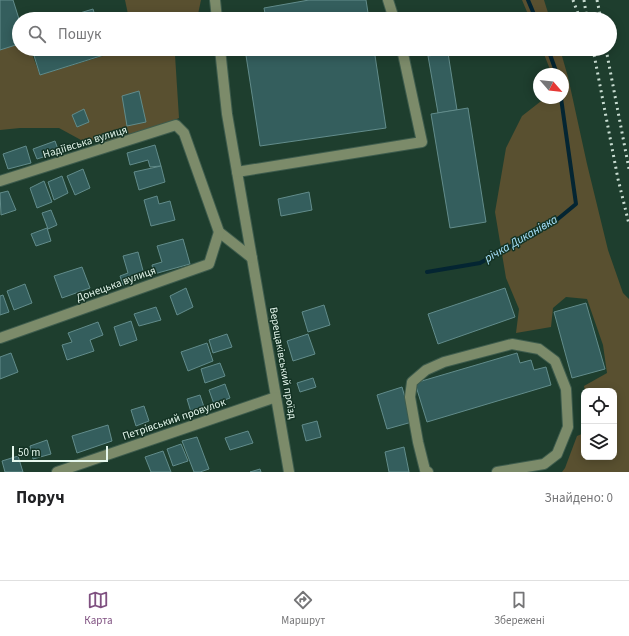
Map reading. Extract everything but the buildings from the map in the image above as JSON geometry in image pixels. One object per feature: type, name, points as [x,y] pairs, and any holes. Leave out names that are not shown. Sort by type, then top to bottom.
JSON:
[{"type":"street","points":[[215,0],[216,12]]},
{"type":"street","points":[[388,0],[392,12]]},
{"type":"street","name":"Верещаківський проїзд","points":[[221,56],[227,114],[289,472]]},
{"type":"street","points":[[237,172],[422,142],[404,56]]},
{"type":"street","name":"Надіївська вулиця","points":[[0,181],[176,125],[184,132],[219,232]]},
{"type":"street","points":[[219,232],[252,258]]},
{"type":"street","name":"Донецька вулиця","points":[[0,338],[209,264],[219,232]]},
{"type":"street","points":[[428,472],[425,470],[414,420],[410,397],[412,382],[426,370],[444,362],[512,344],[539,349],[556,361],[566,389],[568,427],[558,454],[544,468],[497,472]]},
{"type":"street","name":"Петрівський провулок","points":[[57,472],[276,397]]},
{"type":"shaded area","points":[[125,0],[201,0],[198,12],[128,12]]},
{"type":"shaded area","points":[[522,0],[544,0],[548,12],[527,12]]},
{"type":"shaded area","points":[[12,46],[12,56],[33,56],[40,75],[103,56],[175,56],[179,118],[126,141],[81,140],[59,128],[20,128],[0,130],[0,50]]},
{"type":"shaded area","points":[[545,56],[562,56],[565,68],[549,68]]},
{"type":"shaded area","points":[[569,82],[608,250],[623,293],[629,299],[629,472],[562,472],[565,468],[577,436],[581,434],[581,460],[617,460],[617,388],[584,388],[584,386],[607,373],[603,345],[587,299],[566,297],[553,308],[551,327],[516,333],[519,309],[506,278],[495,212],[506,148],[522,116],[537,104],[569,104]]},
{"type":"waterway","name":"річка Диканівка","points":[[528,0],[533,12]]},
{"type":"waterway","name":"річка Диканівка","points":[[551,56],[555,68]]},
{"type":"waterway","name":"річка Диканівка","points":[[427,272],[480,263],[553,223],[576,204],[562,104]]},
{"type":"railway","points":[[573,0],[577,12]]},
{"type":"railway","points":[[584,0],[586,12]]},
{"type":"railway","points":[[597,0],[600,12]]},
{"type":"railway","points":[[594,56],[618,179],[629,224]]},
{"type":"railway","points":[[607,56],[629,169]]}]
